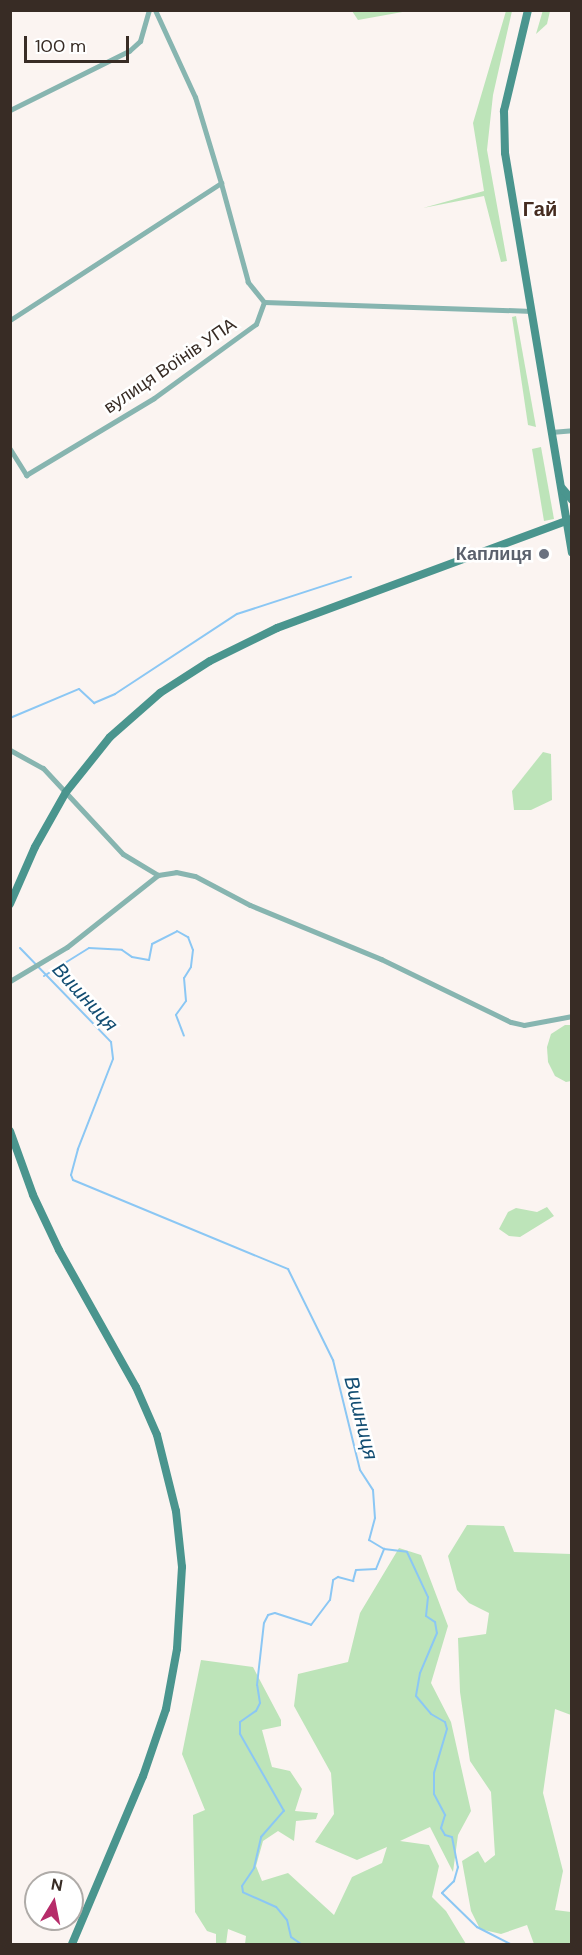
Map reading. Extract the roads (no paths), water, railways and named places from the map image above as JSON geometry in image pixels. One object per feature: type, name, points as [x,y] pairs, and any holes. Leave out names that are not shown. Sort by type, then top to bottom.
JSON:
[{"type":"main road","points":[[528,10],[504,111],[504,134],[551,432],[569,520],[572,552]]},
{"type":"main road","points":[[560,484],[572,500]]},
{"type":"main road","points":[[10,904],[35,847],[66,792],[110,736],[133,715],[210,660],[315,612],[569,520]]},
{"type":"main road","points":[[10,1131],[33,1195],[58,1250],[120,1357],[157,1435],[176,1511],[182,1567],[179,1629],[166,1709],[143,1776],[72,1944]]},
{"type":"street","points":[[10,110],[129,51],[140,41],[148,10]]},
{"type":"street","points":[[155,10],[195,97],[248,282],[264,302],[532,311]]},
{"type":"street","points":[[10,320],[221,183]]},
{"type":"street","name":"вулиця Воїнів УПА","points":[[10,449],[26,475],[154,398],[248,332],[260,319],[264,302]]},
{"type":"street","points":[[551,432],[572,430]]},
{"type":"street","points":[[10,750],[43,768],[123,854],[159,875]]},
{"type":"street","points":[[10,981],[45,961],[159,875],[176,872],[195,876],[250,905],[381,959],[511,1022],[524,1025],[572,1016]]},
{"type":"waterway","points":[[10,718],[79,689],[94,703],[115,694],[237,614],[351,577]]},
{"type":"waterway","points":[[44,976],[89,948],[122,950],[132,957],[149,960],[152,944],[177,931],[188,937],[193,950],[191,967],[184,978],[186,1001],[176,1015],[184,1036]]},
{"type":"waterway","name":"Вишниця","points":[[20,948],[111,1042],[113,1059],[78,1149],[71,1175],[73,1180],[288,1269],[333,1360],[360,1470],[373,1490],[375,1518],[369,1540],[384,1549],[407,1552],[428,1597],[426,1616],[435,1622],[437,1633],[420,1673],[416,1696],[431,1714],[445,1722],[447,1729],[434,1773],[434,1794],[445,1815],[441,1828],[445,1835],[452,1837],[458,1867],[454,1881],[442,1893],[477,1927],[511,1944]]},
{"type":"waterway","name":"Вишниця","points":[[301,1944],[291,1937],[287,1920],[276,1907],[243,1892],[242,1886],[254,1868],[261,1837],[284,1811],[240,1734],[240,1722],[256,1711],[260,1703],[257,1685],[264,1623],[268,1615],[275,1613],[311,1625],[330,1600],[333,1580],[338,1577],[353,1581],[356,1570],[376,1569],[384,1549]]},
{"type":"place","name":"Каплиця","points":[[544,554]]},
{"type":"district","name":"Гай","points":[[540,209]]}]
